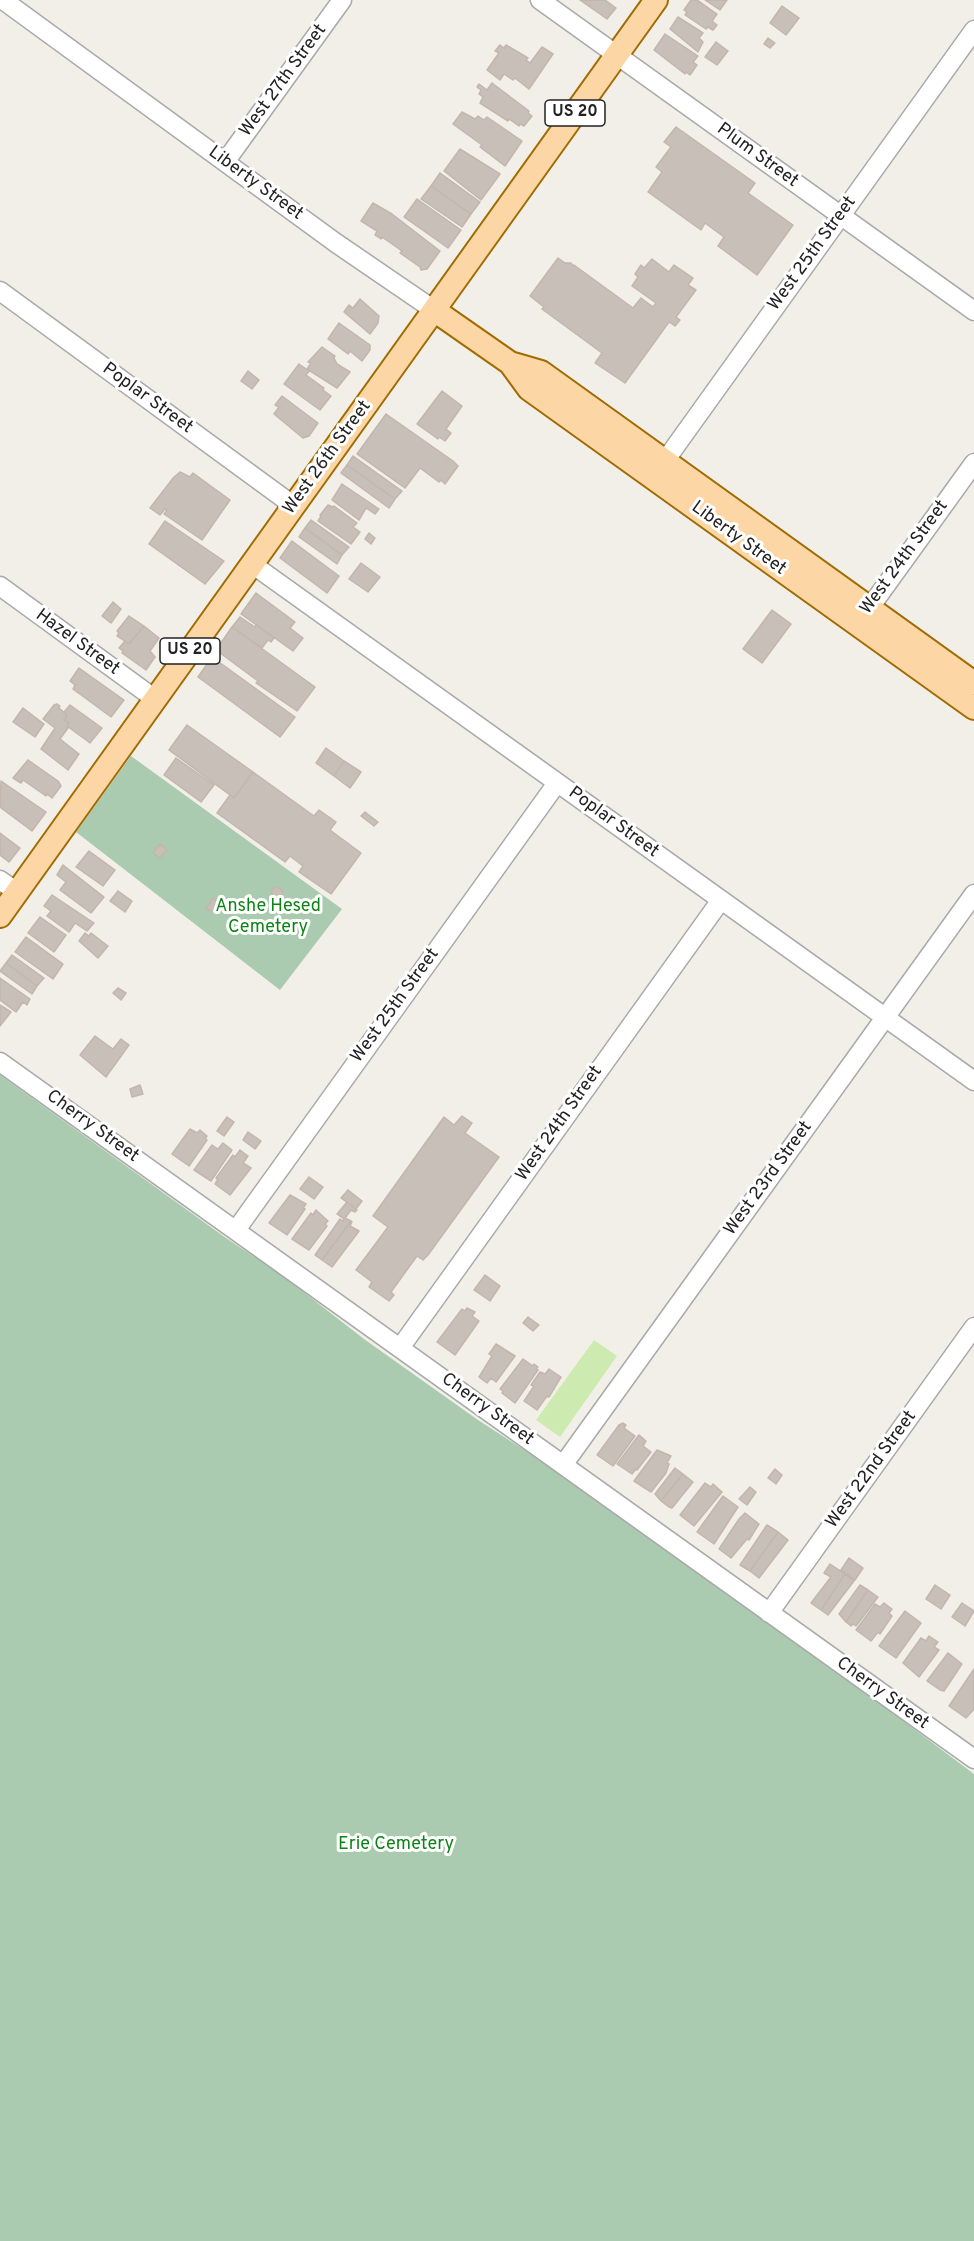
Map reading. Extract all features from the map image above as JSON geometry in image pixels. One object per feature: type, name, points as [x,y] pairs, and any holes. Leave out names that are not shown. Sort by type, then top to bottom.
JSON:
[{"type":"main road","name":"West 26th Street","points":[[0,915],[8,886],[155,699],[656,0]]},
{"type":"main road","name":"Liberty Street","points":[[434,310],[510,363],[541,372],[658,469],[864,616],[974,683]]},
{"type":"main road","name":"Liberty Street","points":[[864,616],[974,708]]},
{"type":"street","name":"Liberty Street","points":[[3,0],[24,6],[225,162],[336,243],[434,310]]},
{"type":"street","name":"West 27th Street","points":[[225,162],[342,0]]},
{"type":"street","name":"Plum Street","points":[[540,0],[974,311]]},
{"type":"street","name":"West 25th Street","points":[[658,469],[974,30]]},
{"type":"street","name":"Poplar Street","points":[[0,291],[294,506]]},
{"type":"street","name":"West 24th Street","points":[[864,616],[974,463]]},
{"type":"street","name":"Poplar Street","points":[[252,564],[974,1081]]},
{"type":"street","name":"Hazel Street","points":[[0,586],[155,699]]},
{"type":"street","name":"West 25th Street","points":[[236,1230],[557,783]]},
{"type":"street","name":"West 23rd Street","points":[[563,1465],[974,894]]},
{"type":"street","name":"West 24th Street","points":[[400,1348],[721,900]]},
{"type":"street","name":"Cherry Street","points":[[0,1062],[974,1759]]},
{"type":"street","name":"West 22nd Street","points":[[769,1613],[974,1327]]},
{"type":"green space","name":"Anshe Hesed Cemetery","points":[[131,756],[342,909],[280,990],[76,832]]},
{"type":"green space","name":"Erie Cemetery","points":[[0,1075],[226,1238],[283,1276],[364,1339],[818,1657],[974,1774],[974,2241],[0,2241]]},
{"type":"green space","points":[[594,1340],[617,1356],[560,1437],[536,1420]]},
{"type":"building","points":[[580,0],[605,0],[616,8],[607,19]]},
{"type":"building","points":[[691,0],[697,0],[717,14],[712,21],[717,25],[713,30],[708,27],[706,29],[685,15],[687,12],[684,10]]},
{"type":"building","points":[[705,0],[727,0],[720,10]]},
{"type":"building","points":[[782,6],[799,18],[786,35],[770,23]]},
{"type":"building","points":[[678,17],[703,33],[699,38],[703,42],[698,52],[670,29]]},
{"type":"building","points":[[665,34],[698,56],[693,62],[697,65],[690,75],[686,72],[685,74],[654,50]]},
{"type":"building","points":[[768,38],[775,43],[770,48],[764,44]]},
{"type":"building","points":[[716,42],[728,51],[717,65],[705,57]]},
{"type":"building","points":[[500,45],[504,48],[506,45],[528,58],[526,60],[530,63],[542,47],[553,54],[529,89],[515,78],[513,80],[504,74],[500,80],[487,70],[499,53],[495,51]]},
{"type":"building","points":[[492,83],[529,111],[528,113],[532,116],[524,126],[520,124],[519,126],[509,119],[508,121],[480,103],[483,97],[479,94],[481,90],[477,87],[479,84],[487,90]]},
{"type":"building","points":[[462,112],[475,119],[478,116],[484,120],[487,117],[522,141],[505,166],[480,147],[482,145],[453,124]]},
{"type":"building","points":[[676,127],[755,183],[748,193],[793,225],[757,275],[718,246],[724,237],[705,223],[701,230],[648,192],[662,172],[656,167],[671,147],[664,142]]},
{"type":"building","points":[[460,149],[500,174],[481,200],[444,171]]},
{"type":"building","points":[[440,173],[480,202],[471,214],[431,186]]},
{"type":"building","points":[[431,186],[471,214],[462,227],[421,199]]},
{"type":"building","points":[[417,199],[461,230],[448,248],[404,217]]},
{"type":"building","points":[[373,203],[392,214],[440,251],[427,269],[421,270],[400,253],[402,251],[382,237],[381,239],[375,235],[377,231],[361,221]]},
{"type":"building","points":[[558,258],[574,265],[633,308],[641,298],[653,307],[656,303],[632,286],[638,277],[635,274],[641,265],[644,268],[652,259],[669,272],[674,265],[693,278],[688,285],[696,290],[676,317],[680,320],[675,326],[669,322],[625,383],[595,363],[602,353],[542,309],[544,307],[530,296]]},
{"type":"building","points":[[360,299],[379,316],[378,323],[370,334],[344,312],[349,305],[353,308]]},
{"type":"building","points":[[339,323],[370,345],[370,350],[362,361],[350,351],[348,354],[328,339]]},
{"type":"building","points":[[322,347],[335,356],[337,364],[350,372],[337,388],[307,369],[311,363],[308,362]]},
{"type":"building","points":[[299,364],[309,371],[306,375],[331,396],[320,410],[284,384]]},
{"type":"building","points":[[248,371],[259,380],[252,389],[241,381]]},
{"type":"building","points":[[442,391],[462,406],[446,429],[451,433],[445,441],[439,437],[438,439],[417,424]]},
{"type":"building","points":[[282,396],[318,423],[309,436],[303,438],[274,414],[279,407],[275,405]]},
{"type":"building","points":[[386,414],[458,466],[445,484],[420,468],[405,488],[357,454]]},
{"type":"building","points":[[353,456],[402,491],[395,499],[347,465]]},
{"type":"building","points":[[347,465],[395,499],[389,508],[341,473]]},
{"type":"building","points":[[180,472],[190,477],[193,473],[230,500],[202,540],[164,514],[167,510],[165,509],[160,515],[150,508]]},
{"type":"building","points":[[342,484],[379,509],[375,514],[366,508],[359,520],[332,500]]},
{"type":"building","points":[[328,505],[334,506],[357,523],[353,527],[360,532],[351,544],[318,521]]},
{"type":"building","points":[[311,520],[349,547],[342,555],[305,528]]},
{"type":"building","points":[[165,521],[224,561],[205,584],[149,544]]},
{"type":"building","points":[[305,528],[342,555],[337,564],[299,537]]},
{"type":"building","points":[[369,533],[375,538],[371,544],[365,539]]},
{"type":"building","points":[[292,541],[339,576],[327,593],[280,558]]},
{"type":"building","points":[[361,563],[380,577],[368,592],[349,579]]},
{"type":"building","points":[[256,593],[295,622],[290,628],[303,638],[293,651],[241,614]]},
{"type":"building","points":[[113,602],[121,609],[111,623],[102,616]]},
{"type":"building","points":[[772,610],[791,624],[762,663],[743,649]]},
{"type":"building","points":[[129,616],[144,626],[129,644],[117,636],[119,633],[117,631]]},
{"type":"building","points":[[240,617],[274,638],[271,642],[268,640],[262,648],[232,627]]},
{"type":"building","points":[[144,626],[159,638],[150,651],[155,657],[146,670],[122,653],[123,651],[119,648],[125,641],[129,644]]},
{"type":"building","points":[[232,627],[315,687],[297,711],[256,683],[258,681],[216,650]]},
{"type":"building","points":[[212,657],[295,717],[280,737],[198,677]]},
{"type":"building","points":[[79,668],[124,700],[111,717],[73,689],[75,685],[70,681]]},
{"type":"building","points":[[57,704],[67,715],[64,720],[69,723],[60,739],[79,754],[68,770],[41,749],[55,728],[43,719]]},
{"type":"building","points":[[70,705],[102,728],[90,743],[67,726],[69,723],[64,720],[67,715],[64,712]]},
{"type":"building","points":[[23,708],[44,724],[35,737],[13,722]]},
{"type":"building","points":[[187,725],[253,772],[234,798],[169,750]]},
{"type":"building","points":[[326,748],[344,761],[334,776],[316,763]]},
{"type":"building","points":[[176,758],[214,785],[201,802],[164,775]]},
{"type":"building","points":[[28,760],[58,781],[61,786],[52,798],[23,780],[21,783],[13,778]]},
{"type":"building","points":[[344,761],[361,772],[350,788],[334,776]]},
{"type":"building","points":[[253,772],[314,816],[319,810],[336,822],[330,830],[361,853],[331,894],[299,872],[303,866],[290,856],[285,862],[217,813],[230,795],[234,798]]},
{"type":"building","points":[[1,781],[46,812],[32,831],[0,807]]},
{"type":"building","points":[[365,812],[378,822],[374,826],[361,816]]},
{"type":"building","points":[[0,833],[20,848],[9,862],[0,855]]},
{"type":"building","points":[[160,844],[167,850],[160,858],[153,853]]},
{"type":"building","points":[[89,851],[115,870],[103,886],[76,867]]},
{"type":"building","points":[[63,865],[104,897],[91,913],[60,890],[66,882],[57,875]]},
{"type":"building","points":[[277,887],[283,893],[277,899],[271,893]]},
{"type":"building","points":[[118,891],[132,901],[125,912],[110,901]]},
{"type":"building","points":[[52,895],[94,923],[87,931],[75,923],[69,932],[47,916],[51,911],[44,906]]},
{"type":"building","points":[[213,898],[220,905],[214,913],[206,908]]},
{"type":"building","points":[[40,917],[66,935],[54,952],[28,933]]},
{"type":"building","points":[[85,933],[89,936],[91,933],[108,946],[98,958],[79,941]]},
{"type":"building","points":[[26,937],[63,964],[53,979],[15,952]]},
{"type":"building","points":[[12,955],[44,978],[37,986],[6,963]]},
{"type":"building","points":[[6,963],[37,986],[32,994],[0,971]]},
{"type":"building","points":[[0,978],[30,999],[27,1005],[23,1002],[16,1012],[0,1000]]},
{"type":"building","points":[[118,988],[126,993],[121,1000],[113,993]]},
{"type":"building","points":[[0,1005],[11,1012],[0,1026]]},
{"type":"building","points":[[95,1036],[113,1049],[121,1039],[129,1045],[106,1077],[80,1055]]},
{"type":"building","points":[[140,1085],[143,1094],[132,1097],[130,1089]]},
{"type":"building","points":[[462,1116],[472,1123],[465,1133],[499,1157],[428,1255],[423,1260],[417,1256],[391,1292],[394,1295],[389,1301],[369,1287],[372,1282],[356,1270],[388,1227],[373,1216],[444,1117],[454,1125]]},
{"type":"building","points":[[227,1117],[234,1122],[224,1136],[217,1131]]},
{"type":"building","points":[[190,1129],[197,1133],[200,1130],[207,1136],[205,1139],[207,1140],[189,1166],[172,1154]]},
{"type":"building","points":[[248,1132],[261,1141],[255,1149],[243,1140]]},
{"type":"building","points":[[223,1143],[232,1150],[211,1181],[194,1170],[212,1145],[218,1149]]},
{"type":"building","points":[[240,1150],[248,1156],[243,1163],[251,1168],[230,1195],[215,1184],[218,1179],[216,1178],[233,1155],[235,1157]]},
{"type":"building","points":[[309,1177],[323,1187],[314,1199],[300,1189]]},
{"type":"building","points":[[348,1190],[362,1201],[356,1209],[341,1198]]},
{"type":"building","points":[[290,1195],[306,1204],[287,1235],[269,1223]]},
{"type":"building","points":[[347,1202],[357,1210],[355,1212],[351,1210],[345,1218],[351,1221],[322,1260],[315,1255],[340,1219],[343,1221],[344,1219],[337,1214]]},
{"type":"building","points":[[316,1210],[328,1221],[325,1224],[327,1226],[309,1250],[292,1239],[311,1213],[313,1215]]},
{"type":"building","points":[[351,1221],[350,1226],[359,1231],[332,1267],[322,1260]]},
{"type":"building","points":[[485,1275],[500,1286],[490,1301],[474,1290]]},
{"type":"building","points":[[467,1308],[475,1312],[472,1316],[479,1321],[455,1355],[437,1342],[462,1309],[465,1311]]},
{"type":"building","points":[[528,1317],[539,1325],[533,1331],[523,1323]]},
{"type":"building","points":[[496,1344],[515,1356],[496,1382],[491,1378],[487,1383],[479,1377],[492,1356],[489,1354]]},
{"type":"building","points":[[523,1359],[533,1366],[534,1364],[538,1370],[515,1403],[500,1389]]},
{"type":"building","points":[[549,1369],[561,1377],[549,1397],[547,1396],[537,1410],[524,1401],[540,1372],[545,1374]]},
{"type":"building","points":[[623,1423],[626,1425],[624,1428],[635,1436],[613,1466],[597,1455],[619,1425]]},
{"type":"building","points":[[639,1435],[646,1441],[643,1446],[651,1452],[632,1474],[617,1464]]},
{"type":"building","points":[[657,1450],[671,1456],[667,1463],[669,1464],[666,1473],[651,1492],[634,1481]]},
{"type":"building","points":[[675,1468],[683,1474],[661,1501],[655,1494]]},
{"type":"building","points":[[775,1469],[782,1475],[776,1484],[768,1478]]},
{"type":"building","points":[[683,1474],[693,1482],[672,1508],[669,1507],[661,1501]]},
{"type":"building","points":[[705,1483],[711,1487],[713,1484],[722,1492],[694,1526],[680,1515]]},
{"type":"building","points":[[750,1487],[756,1492],[747,1505],[739,1499]]},
{"type":"building","points":[[723,1496],[738,1507],[714,1544],[697,1532]]},
{"type":"building","points":[[745,1513],[759,1524],[749,1540],[747,1539],[731,1558],[719,1549]]},
{"type":"building","points":[[767,1525],[778,1532],[750,1571],[740,1565]]},
{"type":"building","points":[[778,1532],[788,1540],[759,1578],[750,1571]]},
{"type":"building","points":[[849,1558],[863,1568],[855,1580],[841,1570]]},
{"type":"building","points":[[830,1564],[845,1574],[821,1610],[811,1603],[831,1577],[824,1573]]},
{"type":"building","points":[[845,1574],[854,1581],[828,1615],[821,1610]]},
{"type":"building","points":[[860,1585],[868,1590],[846,1622],[839,1614]]},
{"type":"building","points":[[935,1585],[950,1595],[941,1609],[926,1599]]},
{"type":"building","points":[[868,1590],[878,1597],[856,1626],[853,1624],[851,1626],[846,1622]]},
{"type":"building","points":[[884,1603],[892,1609],[889,1613],[892,1616],[880,1634],[878,1632],[871,1641],[856,1630],[875,1604],[880,1607]]},
{"type":"building","points":[[962,1603],[974,1611],[965,1626],[952,1617]]},
{"type":"building","points":[[905,1611],[921,1623],[896,1658],[879,1646]]},
{"type":"building","points":[[929,1636],[938,1642],[934,1647],[939,1650],[919,1677],[903,1663],[921,1638],[926,1641]]},
{"type":"building","points":[[948,1653],[962,1664],[944,1691],[927,1681]]},
{"type":"building","points":[[974,1669],[974,1709],[966,1718],[949,1706]]}]
